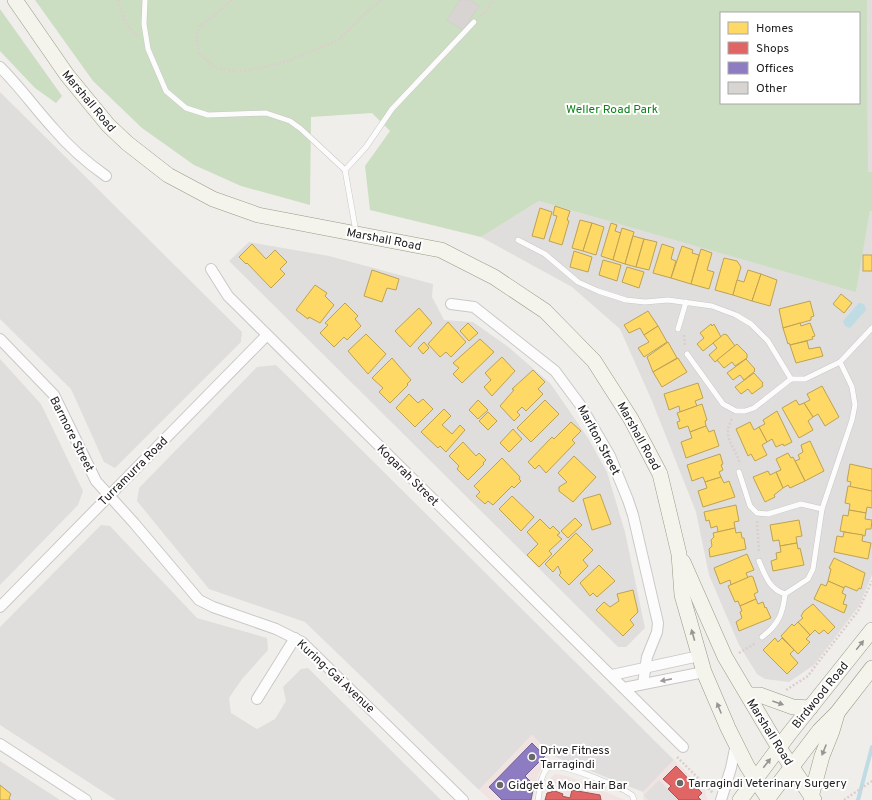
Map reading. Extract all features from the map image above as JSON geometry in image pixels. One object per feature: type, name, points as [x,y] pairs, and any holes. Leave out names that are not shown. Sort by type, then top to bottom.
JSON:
[{"type":"main road","name":"Marshall Road","points":[[16,0],[67,75],[108,125],[127,143],[168,174],[198,192],[242,210],[278,219],[441,250],[494,277],[545,311],[594,361],[631,419],[660,474],[679,554],[682,595],[704,672],[736,744],[768,800]]},
{"type":"main road","name":"Marshall Road","points":[[679,554],[732,655],[748,695],[779,748],[812,798]]},
{"type":"main road","name":"Birdwood Road","points":[[740,800],[872,630]]},
{"type":"main road","points":[[700,656],[732,655]]},
{"type":"main road","points":[[704,672],[732,655]]},
{"type":"main road","name":"Birdwood Road","points":[[768,800],[819,731],[837,713],[872,668]]},
{"type":"main road","points":[[748,695],[760,695],[793,707],[810,708]]},
{"type":"main road","points":[[812,798],[822,756],[832,731],[837,713]]},
{"type":"street","points":[[0,67],[30,98],[62,139],[85,161],[106,176]]},
{"type":"street","name":"Kogarah Street","points":[[211,269],[225,292],[267,335],[683,747]]},
{"type":"street","name":"Marlton Street","points":[[451,304],[474,307],[555,371],[582,406],[610,456],[633,515],[658,623],[645,668],[644,684]]},
{"type":"street","name":"Turramurra Road","points":[[0,607],[267,335]]},
{"type":"street","name":"Barmore Street","points":[[0,339],[54,395],[93,476],[109,495]]},
{"type":"street","name":"Kuring-Gai Avenue","points":[[109,495],[134,522],[199,600],[213,607],[276,628],[295,638],[319,658],[463,800]]},
{"type":"street","points":[[257,700],[295,638]]},
{"type":"street","points":[[612,675],[700,656]]},
{"type":"street","points":[[624,688],[704,672]]},
{"type":"street","points":[[0,744],[86,800]]},
{"type":"street","points":[[720,800],[731,768],[736,744]]},
{"type":"lane","points":[[145,0],[144,24],[148,49],[166,91],[186,108],[208,115],[266,113],[290,121],[301,129],[345,170],[356,233]]},
{"type":"lane","points":[[345,170],[366,147],[392,109],[474,22]]},
{"type":"lane","points":[[518,240],[545,254],[578,282],[598,291],[626,300],[686,302],[712,306],[736,315],[751,324],[768,341],[792,379]]},
{"type":"lane","points":[[678,327],[686,302]]},
{"type":"lane","points":[[687,354],[723,404],[736,411],[746,411],[754,408],[792,379],[805,379],[840,362],[872,328]]},
{"type":"lane","points":[[785,594],[808,579],[813,569],[822,509],[852,420],[855,405],[852,387],[840,362]]},
{"type":"lane","points":[[739,472],[750,506],[757,513],[768,514],[801,504],[822,509]]},
{"type":"lane","points":[[759,560],[769,583],[777,591],[785,594]]},
{"type":"lane","points":[[762,637],[778,623],[784,606],[785,594]]},
{"type":"lane","points":[[538,800],[545,773],[550,767],[558,766],[624,790],[630,794],[634,800]]},
{"type":"path","points":[[118,0],[126,24],[148,49]]},
{"type":"path","points":[[232,0],[200,27],[196,36],[199,53],[216,68],[240,72],[285,62],[338,40],[372,7],[382,0]]},
{"type":"path","points":[[474,22],[487,11],[492,0]]},
{"type":"path","points":[[678,327],[686,329],[684,341],[687,354]]},
{"type":"path","points":[[736,411],[727,428],[727,436],[738,456],[740,465],[739,472]]},
{"type":"path","points":[[757,513],[756,527],[759,560]]},
{"type":"path","points":[[783,691],[808,676],[858,611],[872,581]]},
{"type":"path","points":[[732,655],[752,646],[762,637]]},
{"type":"path","points":[[844,800],[872,781]]},
{"type":"shaded area","points":[[867,0],[872,0],[872,172],[868,172]]},
{"type":"shaded area","points":[[0,92],[242,332],[241,342],[115,468],[104,462],[71,389],[0,319]]},
{"type":"shaded area","points":[[539,201],[856,291],[870,211],[872,211],[872,575],[859,606],[814,665],[789,682],[765,679],[757,674],[739,645],[709,575],[696,512],[652,401],[620,329],[572,287],[481,237]]},
{"type":"shaded area","points":[[249,242],[329,256],[433,284],[432,297],[444,320],[473,322],[507,346],[550,383],[588,438],[607,472],[625,532],[645,628],[626,647],[618,647],[229,261]]},
{"type":"shaded area","points":[[0,359],[41,404],[83,491],[78,505],[0,585]]},
{"type":"shaded area","points":[[276,365],[674,760],[643,792],[551,755],[532,735],[479,790],[305,622],[209,589],[137,501],[139,488],[257,367]]},
{"type":"shaded area","points":[[101,525],[110,526],[197,618],[267,638],[268,650],[242,679],[229,698],[231,713],[257,729],[275,719],[286,701],[283,687],[301,669],[308,668],[441,800],[116,800],[0,725],[0,627]]},
{"type":"shaded area","points":[[532,735],[551,755],[538,775],[533,800],[490,800],[479,790]]},
{"type":"shaded area","points":[[674,760],[705,790],[707,800],[643,800],[643,792]]},
{"type":"shaded area","points":[[0,761],[60,800],[0,800]]},
{"type":"shaded area","points":[[556,774],[567,776],[625,800],[545,800],[551,777]]},
{"type":"shaded area","points":[[659,780],[678,800],[648,800],[644,795]]},
{"type":"green space","name":"Weller Road Park","points":[[35,0],[867,0],[868,172],[872,172],[872,211],[870,211],[856,292],[539,201],[481,237],[370,210],[365,166],[390,131],[372,113],[311,117],[310,205],[241,186],[194,165],[142,128],[93,81]]},
{"type":"green space","points":[[0,9],[62,96],[56,103],[35,88],[0,51]]},
{"type":"water","points":[[859,303],[864,304],[866,310],[850,328],[845,326],[843,321]]},
{"type":"building: Homes","points":[[555,206],[570,211],[567,220],[569,221],[562,245],[549,241],[557,216],[553,215]]},
{"type":"building: Homes","points":[[540,208],[552,212],[544,239],[532,236]]},
{"type":"building: Homes","points":[[580,220],[592,223],[583,251],[572,248]]},
{"type":"building: Homes","points":[[592,223],[604,227],[596,255],[583,251]]},
{"type":"building: Homes","points":[[611,223],[617,225],[615,231],[621,233],[613,260],[601,256]]},
{"type":"building: Homes","points":[[622,228],[634,232],[625,264],[613,260]]},
{"type":"building: Homes","points":[[633,236],[644,239],[636,267],[625,264]]},
{"type":"building: Homes","points":[[644,239],[657,242],[649,270],[636,267]]},
{"type":"building: Homes","points":[[252,244],[266,259],[275,250],[287,262],[280,269],[285,274],[271,288],[247,263],[246,264],[239,257]]},
{"type":"building: Homes","points":[[662,244],[674,248],[671,259],[676,261],[671,278],[653,273]]},
{"type":"building: Homes","points":[[682,246],[693,250],[692,253],[699,255],[691,284],[671,278]]},
{"type":"building: Homes","points":[[701,249],[712,253],[707,270],[714,272],[709,289],[691,284]]},
{"type":"building: Homes","points":[[574,251],[592,257],[588,272],[570,267]]},
{"type":"building: Homes","points":[[863,255],[872,255],[872,271],[863,271]]},
{"type":"building: Homes","points":[[724,258],[737,261],[741,267],[733,295],[715,290]]},
{"type":"building: Homes","points":[[603,260],[621,265],[617,281],[599,275]]},
{"type":"building: Homes","points":[[627,267],[644,272],[639,288],[622,282]]},
{"type":"building: Homes","points":[[372,270],[399,279],[396,290],[387,288],[382,302],[364,296]]},
{"type":"building: Homes","points":[[748,270],[761,274],[752,301],[733,295],[737,280],[744,282]]},
{"type":"building: Homes","points":[[761,274],[777,280],[770,306],[752,301]]},
{"type":"building: Homes","points":[[315,285],[327,293],[325,296],[334,305],[320,323],[309,317],[308,319],[296,310]]},
{"type":"building: Homes","points":[[841,294],[852,303],[844,313],[833,304]]},
{"type":"building: Homes","points":[[810,301],[814,316],[811,317],[811,320],[783,328],[779,309]]},
{"type":"building: Homes","points":[[345,303],[358,316],[355,319],[361,326],[347,340],[344,337],[334,347],[320,333],[328,325],[325,323]]},
{"type":"building: Homes","points":[[419,308],[432,323],[410,347],[395,331]]},
{"type":"building: Homes","points":[[648,311],[658,326],[644,335],[640,328],[629,333],[624,325]]},
{"type":"building: Homes","points":[[448,322],[466,342],[451,357],[446,352],[440,357],[428,344]]},
{"type":"building: Homes","points":[[468,323],[478,333],[469,341],[460,331]]},
{"type":"building: Homes","points":[[800,323],[801,326],[810,323],[815,336],[812,337],[813,339],[790,345],[789,343],[788,344],[783,328]]},
{"type":"building: Homes","points":[[711,324],[712,326],[714,324],[721,337],[703,351],[697,344],[704,338],[700,333]]},
{"type":"building: Homes","points":[[658,326],[667,342],[644,357],[638,348],[649,342],[644,335]]},
{"type":"building: Homes","points":[[366,334],[386,354],[368,374],[348,351]]},
{"type":"building: Homes","points":[[724,334],[727,335],[735,346],[715,362],[709,355],[717,348],[713,343]]},
{"type":"building: Homes","points":[[480,339],[494,352],[462,383],[453,374],[459,368],[453,363]]},
{"type":"building: Homes","points":[[807,341],[809,349],[820,347],[823,356],[796,363],[790,345]]},
{"type":"building: Homes","points":[[424,342],[429,348],[423,354],[418,348]]},
{"type":"building: Homes","points":[[668,342],[677,358],[653,372],[647,357]]},
{"type":"building: Homes","points":[[737,344],[747,354],[747,358],[735,366],[732,362],[724,368],[717,360]]},
{"type":"building: Homes","points":[[502,357],[515,371],[492,396],[484,387],[491,380],[485,373]]},
{"type":"building: Homes","points":[[392,358],[411,380],[390,403],[379,392],[383,388],[372,378]]},
{"type":"building: Homes","points":[[678,358],[687,372],[662,387],[653,372]]},
{"type":"building: Homes","points":[[746,359],[755,371],[744,380],[740,375],[733,380],[727,373]]},
{"type":"building: Homes","points":[[533,370],[545,382],[538,389],[543,394],[526,411],[522,407],[517,412],[520,415],[514,421],[500,406],[514,390],[512,389]]},
{"type":"building: Homes","points":[[754,373],[763,383],[763,386],[752,394],[748,389],[741,394],[735,387]]},
{"type":"building: Homes","points":[[698,383],[703,398],[695,401],[697,406],[680,412],[679,406],[669,410],[664,394]]},
{"type":"building: Homes","points":[[822,386],[839,417],[825,426],[818,414],[813,417],[804,403],[810,400],[807,394]]},
{"type":"building: Homes","points":[[409,394],[418,403],[423,399],[433,409],[415,427],[396,408]]},
{"type":"building: Homes","points":[[478,400],[488,410],[478,419],[469,410]]},
{"type":"building: Homes","points":[[545,400],[559,414],[531,442],[517,428]]},
{"type":"building: Homes","points":[[796,400],[799,405],[804,403],[813,417],[808,421],[813,430],[799,438],[782,408]]},
{"type":"building: Homes","points":[[702,404],[707,420],[705,421],[706,426],[690,432],[688,426],[679,429],[677,422],[680,421],[677,413]]},
{"type":"building: Homes","points":[[444,409],[451,416],[442,425],[452,434],[460,425],[465,430],[446,452],[440,446],[438,448],[421,432]]},
{"type":"building: Homes","points":[[777,411],[792,442],[784,446],[783,444],[776,447],[772,439],[767,442],[759,427],[765,424],[763,420]]},
{"type":"building: Homes","points":[[488,412],[497,421],[488,430],[479,421]]},
{"type":"building: Homes","points":[[571,422],[581,431],[572,440],[575,443],[546,473],[539,465],[535,469],[528,462],[552,437],[554,439]]},
{"type":"building: Homes","points":[[750,422],[754,430],[759,427],[767,442],[762,445],[767,455],[755,461],[751,454],[748,456],[736,429]]},
{"type":"building: Homes","points":[[706,426],[709,432],[714,430],[719,446],[686,458],[681,442],[692,438],[690,432]]},
{"type":"building: Homes","points":[[513,429],[522,439],[509,452],[500,443]]},
{"type":"building: Homes","points":[[810,441],[824,471],[805,481],[795,461],[800,459],[798,455],[803,452],[801,445]]},
{"type":"building: Homes","points":[[463,442],[476,456],[479,453],[486,460],[468,480],[457,469],[459,466],[449,456]]},
{"type":"building: Homes","points":[[788,453],[791,458],[793,457],[805,481],[790,488],[788,485],[783,488],[776,472],[781,470],[776,459]]},
{"type":"building: Homes","points":[[720,454],[723,464],[721,465],[723,470],[719,472],[721,477],[705,482],[703,477],[692,481],[687,465]]},
{"type":"building: Homes","points":[[574,456],[596,477],[573,502],[559,491],[559,487],[567,482],[558,473]]},
{"type":"building: Homes","points":[[502,458],[520,477],[519,479],[521,481],[514,488],[512,486],[493,505],[488,501],[485,504],[476,496],[480,492],[474,486]]},
{"type":"building: Homes","points":[[850,464],[872,469],[872,491],[850,487],[851,482],[847,481]]},
{"type":"building: Homes","points":[[768,471],[770,475],[776,472],[783,488],[774,495],[775,497],[765,502],[753,477]]},
{"type":"building: Homes","points":[[721,477],[724,483],[729,481],[735,497],[703,507],[698,491],[707,488],[705,482]]},
{"type":"building: Homes","points":[[848,486],[872,491],[872,508],[867,507],[866,513],[849,510],[850,504],[845,503]]},
{"type":"building: Homes","points":[[600,494],[611,524],[592,530],[583,499]]},
{"type":"building: Homes","points":[[512,496],[534,517],[521,531],[499,509]]},
{"type":"building: Homes","points":[[736,505],[739,521],[734,522],[735,528],[718,532],[717,526],[711,528],[709,520],[706,521],[704,512]]},
{"type":"building: Homes","points":[[849,510],[866,513],[865,519],[872,520],[871,529],[866,529],[865,536],[840,531],[843,515],[848,516]]},
{"type":"building: Homes","points":[[575,518],[582,525],[568,538],[561,531]]},
{"type":"building: Homes","points":[[540,519],[550,529],[553,526],[560,533],[557,535],[562,539],[549,551],[552,554],[539,567],[527,555],[538,544],[527,532]]},
{"type":"building: Homes","points":[[799,520],[802,536],[796,537],[797,543],[780,546],[779,540],[773,541],[770,525]]},
{"type":"building: Homes","points":[[735,528],[736,533],[741,532],[746,549],[710,557],[709,549],[712,546],[711,540],[714,537],[713,533]]},
{"type":"building: Homes","points":[[844,532],[863,535],[862,541],[871,543],[868,559],[834,552],[837,536],[843,537]]},
{"type":"building: Homes","points":[[576,533],[593,550],[583,560],[588,566],[569,585],[559,575],[561,573],[558,566],[553,572],[545,564]]},
{"type":"building: Homes","points":[[797,543],[798,549],[800,548],[804,565],[773,571],[771,561],[777,559],[776,553],[781,552],[780,546]]},
{"type":"building: Homes","points":[[747,554],[754,570],[746,573],[748,578],[731,585],[730,580],[720,584],[714,568]]},
{"type":"building: Homes","points":[[834,558],[865,573],[861,589],[859,588],[857,591],[845,586],[844,588],[828,581],[831,569],[829,568]]},
{"type":"building: Homes","points":[[599,565],[615,581],[597,597],[593,593],[590,596],[580,583]]},
{"type":"building: Homes","points":[[751,576],[753,577],[758,592],[754,594],[756,599],[740,606],[738,601],[735,602],[728,586]]},
{"type":"building: Homes","points":[[828,581],[844,588],[842,593],[846,595],[843,604],[847,605],[844,613],[814,599],[821,584],[826,586]]},
{"type":"building: Homes","points":[[633,590],[638,612],[630,620],[634,625],[623,636],[596,610],[604,602],[610,607],[619,601],[617,594]]},
{"type":"building: Homes","points":[[756,599],[758,604],[763,602],[771,618],[739,631],[736,622],[742,618],[740,606]]},
{"type":"building: Homes","points":[[813,604],[835,627],[828,634],[824,630],[819,634],[815,630],[810,635],[798,622],[803,618],[801,616],[804,611]]},
{"type":"building: Homes","points":[[798,622],[810,635],[806,639],[810,642],[798,654],[781,636],[792,624],[794,626]]},
{"type":"building: Homes","points":[[775,638],[778,642],[782,638],[794,650],[790,654],[798,663],[787,674],[763,650]]},
{"type":"building: Homes","points":[[0,785],[11,794],[9,798],[10,800],[0,800]]},
{"type":"building: Shops","name":"Tarragindi Veterinary Surgery","points":[[676,766],[702,793],[698,797],[701,800],[679,800],[668,789],[671,786],[663,779]]},
{"type":"building: Shops","points":[[552,790],[563,794],[562,796],[570,798],[572,790],[600,795],[601,800],[545,800],[547,793],[552,792]]},
{"type":"building: Offices","points":[[532,743],[545,756],[525,776],[534,785],[531,800],[502,800],[489,787]]},
{"type":"building: Other","points":[[460,0],[470,0],[479,6],[463,30],[447,20]]},
{"type":"waterway","points":[[858,800],[872,747]]},
{"type":"place","name":"Drive Fitness Tarragindi","points":[[532,757]]},
{"type":"place","name":"Tarragindi Veterinary Surgery","points":[[680,783]]},
{"type":"place","name":"Gidget & Moo Hair Bar","points":[[500,785]]}]
